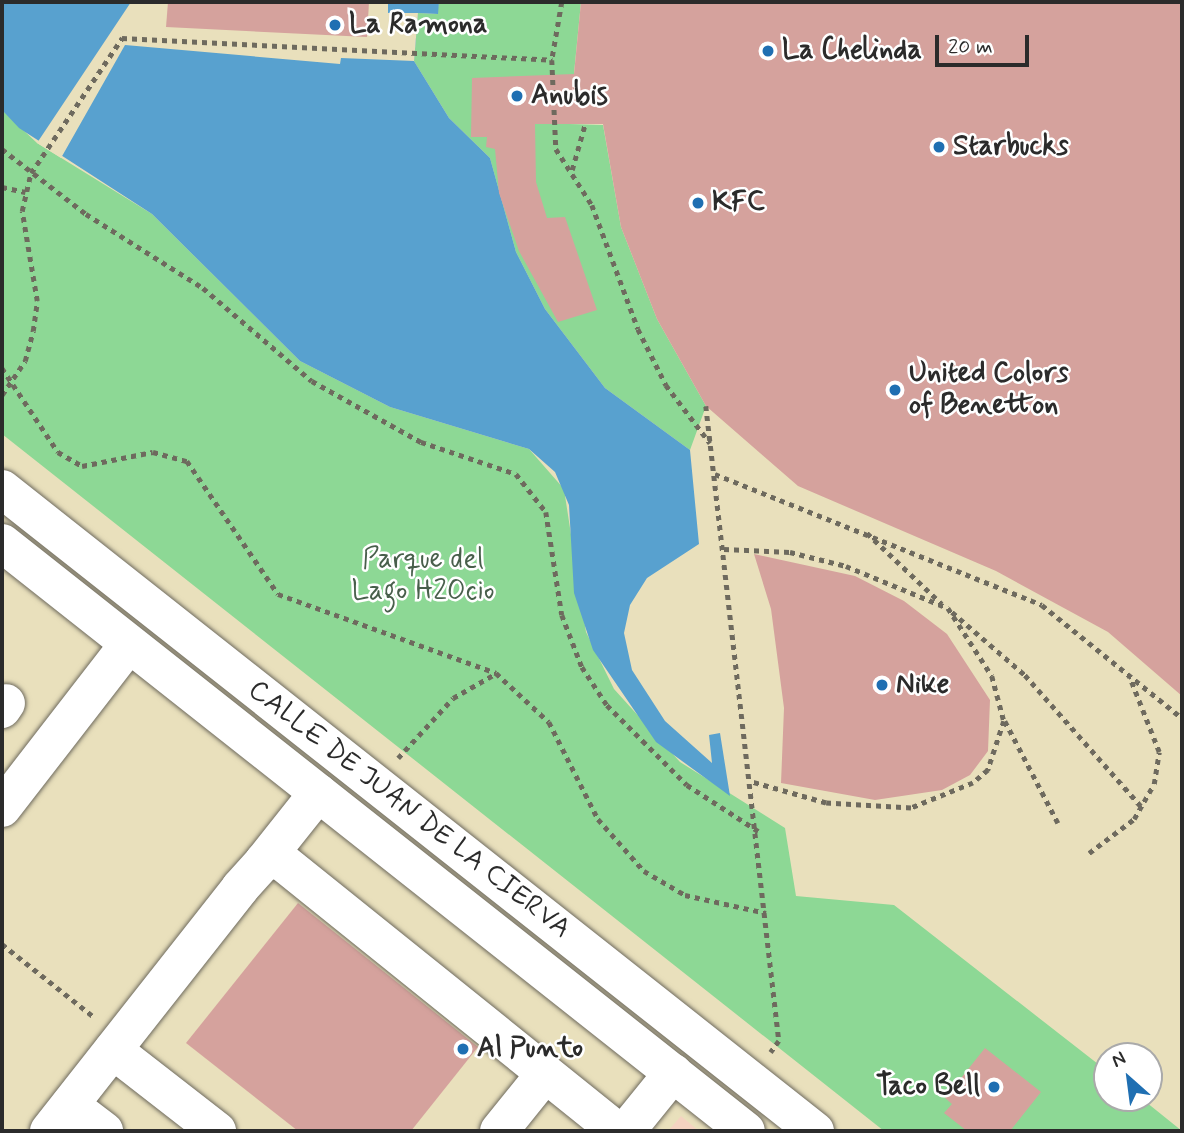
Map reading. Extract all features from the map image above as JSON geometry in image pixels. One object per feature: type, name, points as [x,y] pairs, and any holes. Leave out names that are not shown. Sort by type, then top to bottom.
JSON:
[{"type":"street","name":"CALLE DE JUAN DE LA CIERVA","points":[[2,489],[815,1131]]},
{"type":"street","name":"CALLE DE JUAN DE LA CIERVA","points":[[2,543],[746,1131]]},
{"type":"street","points":[[2,808],[128,645]]},
{"type":"street","points":[[104,1131],[60,1118],[318,793]]},
{"type":"street","points":[[264,861],[280,860],[305,877],[617,1131]]},
{"type":"street","points":[[117,1044],[217,1131]]},
{"type":"street","points":[[626,1131],[673,1073]]},
{"type":"street","points":[[499,1131],[545,1074]]},
{"type":"path","points":[[562,2],[552,60],[556,149],[592,205],[649,351],[711,444]]},
{"type":"path","points":[[2,395],[25,361],[37,301],[24,237],[25,192],[31,173],[122,38],[552,60]]},
{"type":"path","points":[[572,171],[585,124]]},
{"type":"path","points":[[2,149],[31,173],[203,288],[324,388],[421,442],[516,474],[546,512],[562,615],[582,667],[607,705],[687,785],[758,831]]},
{"type":"path","points":[[2,187],[25,192]]},
{"type":"path","points":[[2,368],[58,452],[82,466],[153,452],[187,461],[278,594],[496,673],[549,722],[598,819],[644,871],[685,895],[766,913]]},
{"type":"path","points":[[706,406],[758,831],[779,1041],[770,1053]]},
{"type":"path","points":[[715,474],[863,530],[1042,605],[1182,718]]},
{"type":"path","points":[[863,530],[1025,675],[1141,806]]},
{"type":"path","points":[[724,549],[790,552],[846,566],[947,608],[992,677],[1004,721],[1058,822]]},
{"type":"path","points":[[1089,853],[1141,806],[1154,783],[1159,752],[1127,672]]},
{"type":"path","points":[[398,758],[453,698],[496,673]]},
{"type":"path","points":[[752,782],[826,803],[911,808],[973,783],[988,770],[1004,721]]},
{"type":"path","points":[[2,944],[117,1044]]},
{"type":"shaded area","points":[[681,1116],[699,1131],[668,1131]]},
{"type":"green space","points":[[439,2],[581,2],[569,124],[603,125],[621,227],[657,319],[706,406],[690,450],[605,388],[545,309],[516,252],[490,158],[449,118],[414,61],[418,13],[437,14]]},
{"type":"green space","name":"Parque del Lago H2Ocio","points":[[2,110],[37,143],[152,214],[300,361],[390,407],[529,449],[564,489],[586,632],[614,689],[680,762],[785,828],[796,896],[894,905],[1093,1060],[1093,1112],[1158,1112],[1182,1131],[884,1131],[2,434]]},
{"type":"water","points":[[2,2],[439,2],[438,14],[418,13],[414,61],[449,118],[490,158],[516,252],[545,309],[605,388],[690,450],[699,544],[647,578],[630,605],[624,633],[632,670],[665,721],[712,763],[709,735],[720,733],[730,796],[656,742],[593,650],[574,593],[569,505],[555,472],[529,449],[390,407],[300,361],[152,214],[19,128],[2,110]]},
{"type":"pier","points":[[131,2],[388,2],[388,13],[418,13],[414,61],[341,58],[340,64],[125,45],[61,158],[37,143]]},
{"type":"building","points":[[168,2],[369,2],[367,37],[166,27]]},
{"type":"building","points":[[581,2],[1182,2],[1182,696],[1108,632],[996,571],[798,486],[706,406],[657,319],[621,227],[603,124],[535,124],[536,182],[547,218],[565,217],[597,310],[558,322],[519,251],[499,193],[495,149],[486,147],[487,137],[471,137],[472,78],[574,74]]},
{"type":"building","name":"Nike","points":[[754,554],[855,576],[904,601],[947,634],[990,700],[988,751],[970,775],[942,790],[875,800],[781,783],[784,708],[771,609]]},
{"type":"building","points":[[298,903],[478,1047],[411,1131],[298,1131],[186,1043]]},
{"type":"building","name":"Taco Bell","points":[[985,1048],[1041,1092],[1010,1131],[967,1131],[944,1113],[952,1104],[945,1098]]},
{"type":"place","name":"La Ramona","points":[[335,25]]},
{"type":"place","name":"La Chelinda","points":[[768,51]]},
{"type":"place","name":"Anubis","points":[[517,96]]},
{"type":"place","name":"Starbucks","points":[[939,147]]},
{"type":"place","name":"KFC","points":[[698,203]]},
{"type":"place","name":"United Colors of Benetton","points":[[895,390]]},
{"type":"place","name":"Nike","points":[[882,685]]},
{"type":"place","name":"Al Punto","points":[[463,1049]]},
{"type":"place","name":"Taco Bell","points":[[994,1087]]}]
